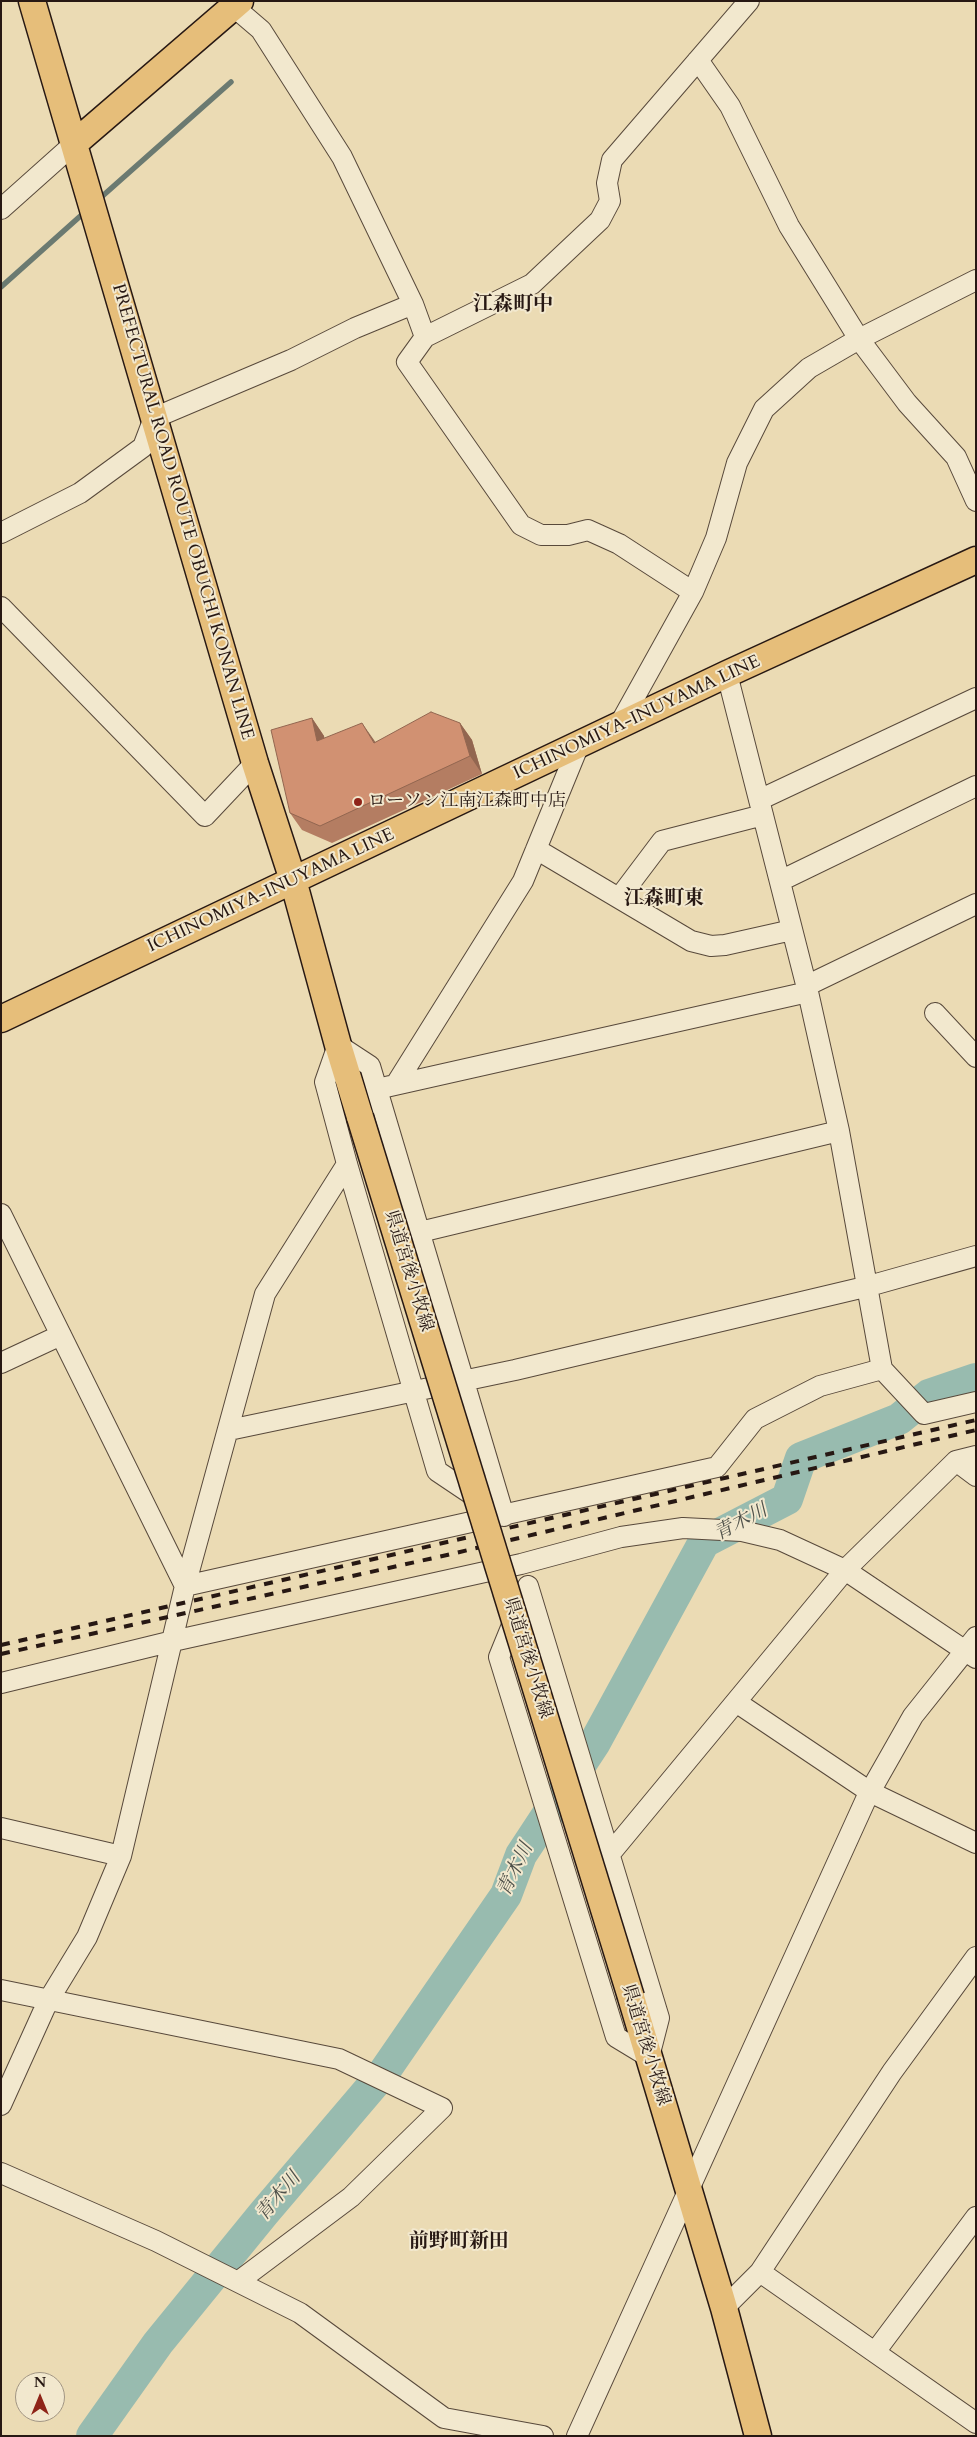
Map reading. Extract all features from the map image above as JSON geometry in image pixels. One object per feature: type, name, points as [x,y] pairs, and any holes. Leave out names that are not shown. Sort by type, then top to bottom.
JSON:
[{"type":"main road","name":"PREFECTURAL ROAD ROUTE OBUCHI KONAN LINE","points":[[32,1],[255,763],[293,880]]},
{"type":"main road","points":[[75,143],[237,4]]},
{"type":"main road","name":"ICHINOMIYA-INUYAMA LINE","points":[[1,1019],[578,747],[728,674],[976,560]]},
{"type":"main road","name":"県道宮後小牧線","points":[[293,880],[338,1045],[631,1997],[724,2308],[758,2436]]},
{"type":"street","points":[[693,592],[619,544],[588,530],[568,535],[541,535],[521,525],[407,362],[425,337],[532,284],[600,220],[610,201],[607,183],[612,160],[749,1]]},
{"type":"street","points":[[237,4],[261,30],[342,157],[413,304],[425,337]]},
{"type":"street","points":[[698,60],[730,106],[789,226],[860,339],[907,403],[956,457],[976,501]]},
{"type":"street","points":[[3,204],[75,143]]},
{"type":"street","points":[[618,727],[693,592],[716,538],[736,463],[764,409],[809,368],[860,339],[976,280]]},
{"type":"street","points":[[1,533],[80,493],[143,447],[154,418],[291,360],[355,328],[413,304]]},
{"type":"street","points":[[1,607],[205,816],[255,763]]},
{"type":"street","points":[[728,674],[807,989],[839,1131],[882,1369],[917,1408],[976,1402]]},
{"type":"street","points":[[618,898],[662,841],[761,807],[976,698]]},
{"type":"street","points":[[386,1087],[498,922],[523,881],[578,747]]},
{"type":"street","points":[[780,881],[976,786]]},
{"type":"street","points":[[536,849],[691,941],[711,946],[792,930]]},
{"type":"street","points":[[386,1087],[807,989],[976,904]]},
{"type":"street","points":[[935,1012],[976,1057]]},
{"type":"street","points":[[338,1045],[370,1066],[386,1087],[420,1232],[504,1516],[437,1471],[347,1164],[325,1082],[338,1045]]},
{"type":"street","points":[[420,1232],[839,1131]]},
{"type":"street","points":[[1,2106],[48,2001],[87,1937],[121,1856],[185,1586],[265,1294],[347,1164]]},
{"type":"street","points":[[1,1214],[185,1586]]},
{"type":"street","points":[[229,1430],[465,1380],[868,1286],[976,1256]]},
{"type":"street","points":[[1,1363],[61,1335]]},
{"type":"street","points":[[185,1586],[717,1468],[756,1419],[820,1386],[882,1369]]},
{"type":"street","points":[[610,1855],[845,1570],[956,1461],[976,1456]]},
{"type":"street","points":[[956,1461],[976,1476]]},
{"type":"street","points":[[1,1683],[173,1640],[521,1564],[621,1537],[683,1528],[742,1531],[780,1540],[845,1570],[972,1648],[913,1716],[870,1792],[577,2436]]},
{"type":"street","points":[[521,1564],[528,1586],[575,1742],[586,1776],[659,2018],[649,2057],[616,2037],[499,1657],[528,1586]]},
{"type":"street","points":[[736,1702],[870,1792],[976,1843]]},
{"type":"street","points":[[1,1828],[121,1856]]},
{"type":"street","points":[[724,2308],[760,2272],[892,2072],[976,1957]]},
{"type":"street","points":[[1,1990],[339,2059],[442,2108],[351,2197],[239,2281]]},
{"type":"street","points":[[1,2173],[239,2281],[300,2313],[444,2418],[543,2436]]},
{"type":"street","points":[[875,2352],[976,2217]]},
{"type":"street","points":[[760,2272],[976,2423]]},
{"type":"building","name":"ローソン江南江森町中店","points":[[431,712],[460,723],[470,756],[320,826],[290,813],[271,730],[312,718],[317,741],[362,723],[374,743]]},
{"type":"waterway","points":[[98,200],[231,82]]},
{"type":"waterway","points":[[1,287],[86,211]]},
{"type":"waterway","name":"青木川","points":[[92,2436],[158,2343],[264,2213],[384,2072],[506,1895],[521,1855],[594,1744],[704,1542],[787,1499],[801,1458],[899,1419],[929,1395],[976,1379]]},
{"type":"railway","points":[[1,1645],[976,1420]]},
{"type":"railway","points":[[1,1654],[447,1555],[976,1430]]},
{"type":"place","name":"ローソン江南江森町中店","points":[[358,802]]},
{"type":"district","name":"江森町中","points":[[513,305]]},
{"type":"district","name":"江森町東","points":[[664,899]]},
{"type":"district","name":"前野町新田","points":[[459,2242]]}]
